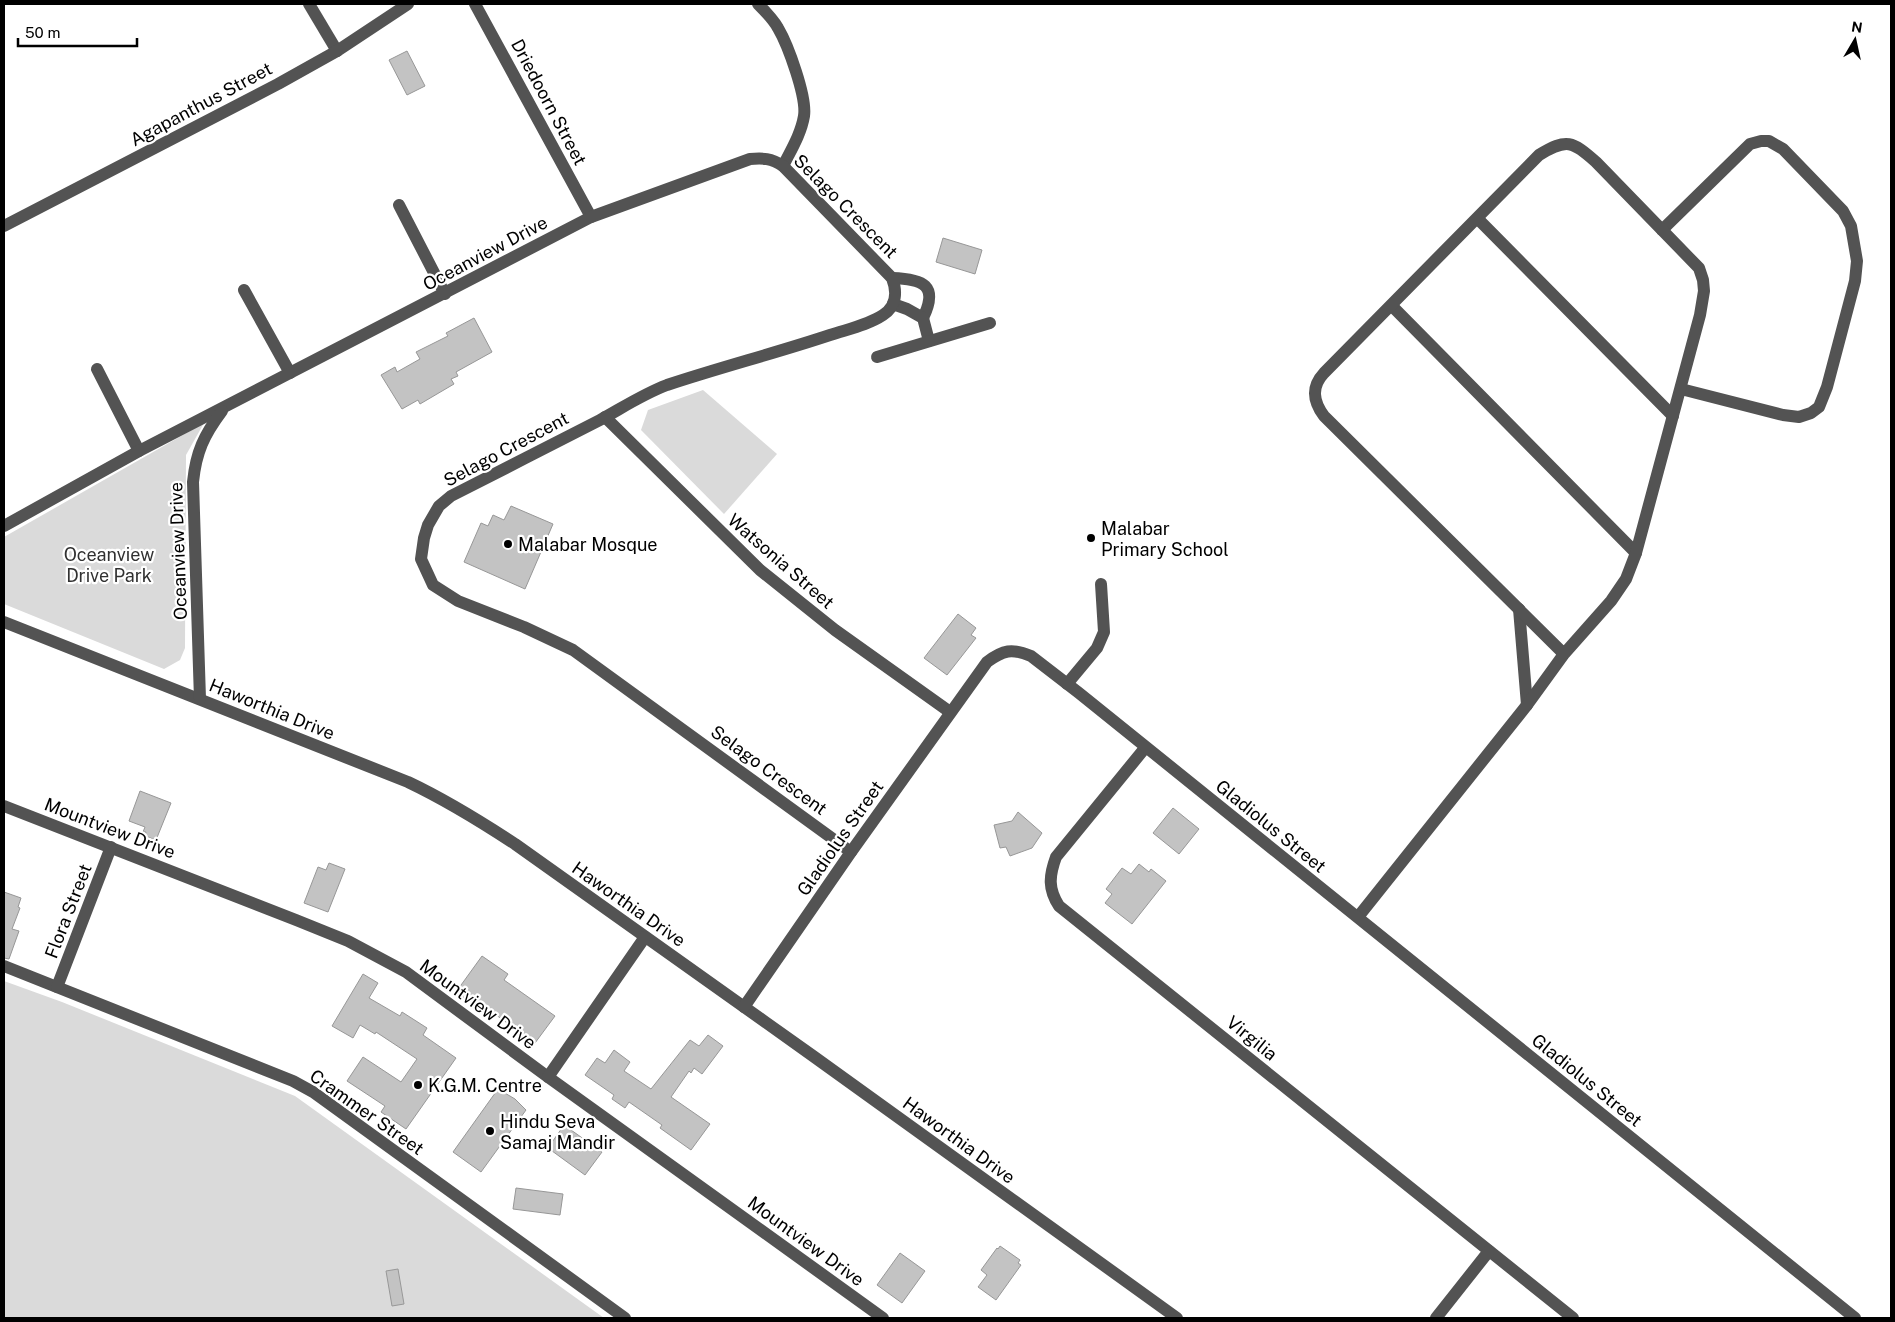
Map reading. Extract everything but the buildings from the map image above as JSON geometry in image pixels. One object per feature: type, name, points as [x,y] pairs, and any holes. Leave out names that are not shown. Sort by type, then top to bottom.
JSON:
[{"type":"street","points":[[309,4],[337,51]]},
{"type":"street","name":"Agapanthus Street","points":[[4,226],[214,118],[337,51],[408,4]]},
{"type":"street","name":"Driedoorn Street","points":[[476,4],[591,217]]},
{"type":"street","points":[[758,4],[778,27],[784,39],[804,103],[804,116],[800,133],[778,163]]},
{"type":"street","points":[[1662,230],[1750,144],[1769,141],[1783,149],[1843,212],[1851,226],[1855,243],[1857,261],[1855,282],[1827,387],[1819,408],[1805,416],[1783,415],[1682,389]]},
{"type":"street","points":[[1358,918],[1527,705],[1564,654],[1611,601],[1626,579],[1636,553],[1682,389],[1704,291],[1699,268],[1596,162],[1579,147],[1556,144],[1539,156],[1320,377],[1315,390],[1315,402],[1324,416],[1564,654]]},
{"type":"street","name":"Oceanview Drive","points":[[4,526],[139,451],[224,409],[591,217],[750,159],[764,158],[778,163]]},
{"type":"street","name":"Selago Crescent","points":[[778,163],[892,278],[895,298],[893,304],[884,314],[871,321],[806,343],[666,386],[641,396],[605,417],[451,496],[438,506],[428,525],[421,559],[433,585],[458,601],[524,627],[573,650],[851,852]]},
{"type":"street","points":[[399,205],[445,294]]},
{"type":"street","points":[[1478,219],[1674,416]]},
{"type":"street","points":[[892,278],[918,280],[926,285],[930,291],[929,302],[922,318],[929,341]]},
{"type":"street","points":[[244,290],[290,373]]},
{"type":"street","points":[[893,304],[907,309],[922,318]]},
{"type":"street","points":[[1392,306],[1636,553]]},
{"type":"street","points":[[877,357],[990,323]]},
{"type":"street","points":[[97,369],[139,451]]},
{"type":"street","name":"Oceanview Drive","points":[[200,699],[193,482],[195,462],[201,443],[224,409]]},
{"type":"street","name":"Watsonia Street","points":[[605,417],[760,570],[834,630],[950,712]]},
{"type":"street","points":[[1067,684],[1097,648],[1104,632],[1101,584]]},
{"type":"street","points":[[1519,609],[1527,705]]},
{"type":"street","name":"Haworthia Drive","points":[[4,622],[400,779],[440,797],[515,844],[1177,1318]]},
{"type":"street","name":"Gladiolus Street","points":[[744,1007],[986,662],[997,655],[1011,650],[1031,656],[1067,684],[1854,1318]]},
{"type":"street","name":"Virgilia","points":[[1145,748],[1056,857],[1050,880],[1050,888],[1059,906],[1573,1318]]},
{"type":"street","name":"Mountview Drive","points":[[4,806],[348,942],[406,972],[548,1077],[883,1318]]},
{"type":"street","name":"Flora Street","points":[[57,987],[111,847]]},
{"type":"street","points":[[548,1077],[645,937]]},
{"type":"street","name":"Crammer Street","points":[[4,966],[293,1081],[313,1092],[626,1318]]},
{"type":"street","points":[[1436,1318],[1489,1251]]},
{"type":"green space","points":[[703,390],[777,454],[724,514],[641,430],[648,410]]},
{"type":"green space","name":"Oceanview Drive Park","points":[[204,423],[186,455],[185,648],[180,660],[164,669],[4,604],[4,537]]},
{"type":"green space","points":[[4,981],[62,1002],[295,1096],[604,1318],[4,1318]]},
{"type":"place","name":"Malabar Primary School","points":[[1091,538]]},
{"type":"place","name":"Malabar Mosque","points":[[508,544]]},
{"type":"place","name":"K.G.M. Centre","points":[[418,1085]]},
{"type":"place","name":"Hindu Seva Samaj Mandir","points":[[490,1131]]}]
